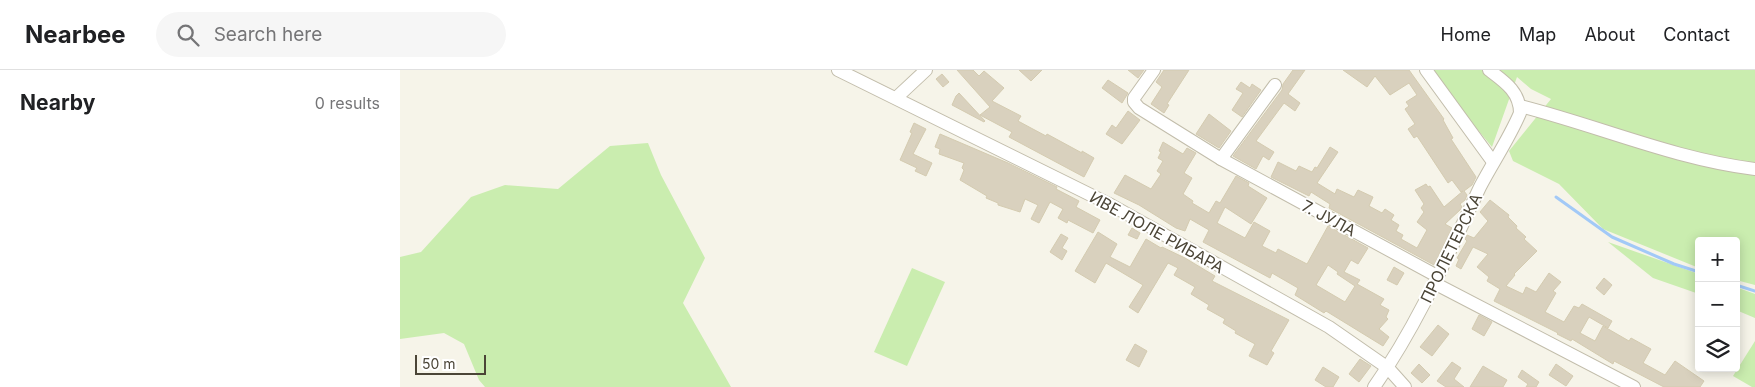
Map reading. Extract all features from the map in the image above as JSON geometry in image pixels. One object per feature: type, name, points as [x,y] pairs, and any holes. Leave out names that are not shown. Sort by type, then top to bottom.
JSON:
[{"type":"street","name":"ИВЕ ЛОЛЕ РИБАРА","points":[[838,70],[1111,205],[1329,327],[1388,368],[1405,387]]},
{"type":"street","points":[[896,98],[926,70]]},
{"type":"street","name":"7. ЈУЛА","points":[[1154,70],[1136,94],[1134,102],[1139,108],[1221,159],[1436,280],[1634,387]]},
{"type":"street","points":[[1426,70],[1493,162]]},
{"type":"street","points":[[1489,70],[1515,93],[1520,106],[1678,154],[1716,164],[1755,170]]},
{"type":"street","points":[[1221,159],[1275,85]]},
{"type":"street","name":"ПРОЛЕТЕРСКА","points":[[1374,387],[1388,368],[1436,280],[1493,162],[1518,118],[1520,106]]},
{"type":"green space","points":[[1428,70],[1755,70],[1755,285],[1740,281],[1740,237],[1695,237],[1695,266],[1603,229],[1559,184],[1513,161],[1509,151],[1551,99],[1531,89],[1517,77],[1492,147]]},
{"type":"green space","points":[[648,143],[661,175],[705,258],[683,303],[731,387],[485,387],[479,380],[464,344],[444,333],[400,339],[400,257],[421,252],[471,197],[505,185],[558,189],[610,146]]},
{"type":"green space","points":[[1608,242],[1695,273],[1695,293],[1653,278]]},
{"type":"green space","points":[[912,268],[945,282],[907,366],[874,352]]},
{"type":"green space","points":[[1740,288],[1755,294],[1755,318],[1740,312]]},
{"type":"green space","points":[[1755,341],[1755,387],[1733,376],[1736,372],[1740,372],[1740,365]]},
{"type":"building","points":[[957,70],[973,70],[979,76],[984,71],[1004,88],[992,101],[1021,116],[1018,121],[1094,158],[1084,177],[1009,137],[1012,132],[980,115],[990,107]]},
{"type":"building","points":[[1019,70],[1042,70],[1031,81]]},
{"type":"building","points":[[1128,70],[1144,70],[1138,78]]},
{"type":"building","points":[[1164,70],[1189,70],[1167,104],[1169,105],[1164,113],[1151,104],[1162,87],[1156,82]]},
{"type":"building","points":[[1293,70],[1305,70],[1288,94],[1300,103],[1295,111],[1284,103],[1256,141],[1274,152],[1269,160],[1263,156],[1256,169],[1233,156],[1282,90],[1283,84]]},
{"type":"building","points":[[1343,70],[1409,70],[1444,119],[1453,138],[1451,139],[1476,177],[1472,185],[1464,191],[1467,195],[1460,204],[1462,207],[1445,224],[1452,228],[1434,265],[1329,208],[1330,204],[1311,192],[1309,196],[1271,177],[1278,162],[1296,171],[1299,166],[1312,172],[1315,167],[1317,168],[1330,147],[1338,152],[1317,183],[1335,194],[1337,189],[1354,197],[1358,190],[1373,197],[1369,206],[1382,213],[1385,209],[1394,215],[1391,220],[1399,225],[1396,231],[1403,235],[1401,239],[1417,248],[1427,230],[1417,222],[1424,212],[1421,208],[1424,204],[1415,190],[1426,184],[1428,187],[1430,186],[1444,207],[1463,191],[1461,192],[1452,180],[1448,183],[1417,136],[1414,138],[1408,129],[1415,124],[1405,109],[1409,106],[1406,102],[1417,95],[1409,83],[1390,95],[1375,76],[1367,87]]},
{"type":"building","points":[[942,74],[949,82],[943,87],[936,79]]},
{"type":"building","points":[[1108,80],[1128,93],[1122,103],[1102,88]]},
{"type":"building","points":[[1241,82],[1250,88],[1252,84],[1261,90],[1242,117],[1232,110],[1243,93],[1236,89]]},
{"type":"building","points":[[959,93],[985,121],[984,122],[952,105]]},
{"type":"building","points":[[1128,111],[1140,120],[1122,144],[1106,134],[1112,125],[1116,128]]},
{"type":"building","points":[[1209,114],[1231,131],[1219,148],[1196,134]]},
{"type":"building","points":[[914,123],[926,129],[913,154],[932,163],[926,176],[915,171],[917,168],[900,160],[912,133],[910,132]]},
{"type":"building","points":[[940,134],[1008,163],[1057,187],[1056,189],[1079,201],[1076,207],[1100,220],[1093,233],[1068,220],[1067,223],[1058,218],[1063,209],[1050,202],[1039,223],[1031,219],[1038,205],[1025,199],[1020,212],[998,205],[998,203],[986,198],[987,196],[960,180],[964,170],[962,168],[964,163],[939,154],[940,149],[935,147]]},
{"type":"building","points":[[1163,142],[1183,154],[1187,148],[1196,153],[1184,173],[1192,178],[1183,194],[1193,201],[1192,203],[1209,213],[1216,201],[1220,203],[1236,176],[1249,183],[1248,186],[1267,198],[1251,224],[1225,207],[1217,223],[1245,238],[1254,222],[1270,231],[1262,246],[1276,253],[1278,249],[1307,264],[1328,226],[1368,248],[1358,264],[1351,260],[1344,272],[1360,280],[1357,284],[1384,299],[1380,305],[1389,310],[1386,317],[1388,319],[1379,329],[1389,337],[1383,346],[1326,311],[1324,313],[1295,295],[1298,288],[1272,273],[1270,278],[1203,242],[1209,230],[1190,219],[1185,231],[1176,228],[1139,205],[1114,193],[1125,175],[1151,189],[1161,174],[1157,171],[1163,161],[1158,158],[1161,152],[1159,151]],"holes":[[[1328,265],[1338,272],[1337,274],[1355,286],[1345,302],[1316,285]]]},
{"type":"building","points":[[1490,200],[1509,215],[1508,217],[1517,226],[1516,228],[1526,237],[1524,239],[1537,251],[1514,274],[1506,286],[1523,294],[1526,287],[1536,292],[1549,273],[1561,282],[1553,291],[1556,293],[1545,312],[1564,322],[1574,306],[1579,308],[1582,304],[1612,321],[1608,328],[1589,317],[1580,333],[1595,341],[1603,326],[1629,341],[1631,338],[1651,349],[1643,363],[1665,375],[1675,361],[1704,381],[1700,387],[1664,387],[1614,361],[1613,364],[1572,339],[1571,341],[1494,301],[1500,289],[1487,281],[1489,277],[1477,267],[1488,254],[1473,247],[1461,269],[1456,266],[1459,259],[1457,258],[1467,241],[1465,239],[1467,235],[1474,238],[1488,221],[1480,212]]},
{"type":"building","points":[[1132,228],[1140,233],[1137,239],[1128,235]]},
{"type":"building","points":[[1098,232],[1117,244],[1110,257],[1130,267],[1146,239],[1161,248],[1185,258],[1215,276],[1212,281],[1289,320],[1271,351],[1274,353],[1267,365],[1249,356],[1255,344],[1235,333],[1236,331],[1223,323],[1225,319],[1207,309],[1209,305],[1191,294],[1195,287],[1174,275],[1178,268],[1168,263],[1138,313],[1129,307],[1143,285],[1106,263],[1095,283],[1075,271]]},
{"type":"building","points":[[1061,234],[1068,238],[1062,248],[1067,251],[1062,260],[1050,252]]},
{"type":"building","points":[[1394,267],[1404,273],[1397,285],[1387,280]]},
{"type":"building","points":[[1604,278],[1612,285],[1604,295],[1596,288]]},
{"type":"building","points":[[1479,315],[1492,322],[1484,336],[1472,329]]},
{"type":"building","points":[[1438,325],[1449,334],[1432,356],[1420,347]]},
{"type":"building","points":[[1135,344],[1147,351],[1139,367],[1126,360]]},
{"type":"building","points":[[1360,359],[1371,366],[1359,382],[1349,374]]},
{"type":"building","points":[[1452,362],[1461,368],[1454,379],[1464,387],[1446,387],[1437,381]]},
{"type":"building","points":[[1419,364],[1430,375],[1422,383],[1411,373]]},
{"type":"building","points":[[1556,364],[1573,376],[1566,386],[1549,375]]},
{"type":"building","points":[[1483,366],[1507,380],[1503,387],[1470,387]]},
{"type":"building","points":[[1323,367],[1339,377],[1333,387],[1326,387],[1315,380]]},
{"type":"building","points":[[1522,370],[1539,382],[1536,387],[1526,387],[1528,384],[1518,377]]},
{"type":"waterway","points":[[1556,197],[1612,237],[1674,264],[1695,271]]},
{"type":"waterway","points":[[1740,286],[1755,291]]}]
